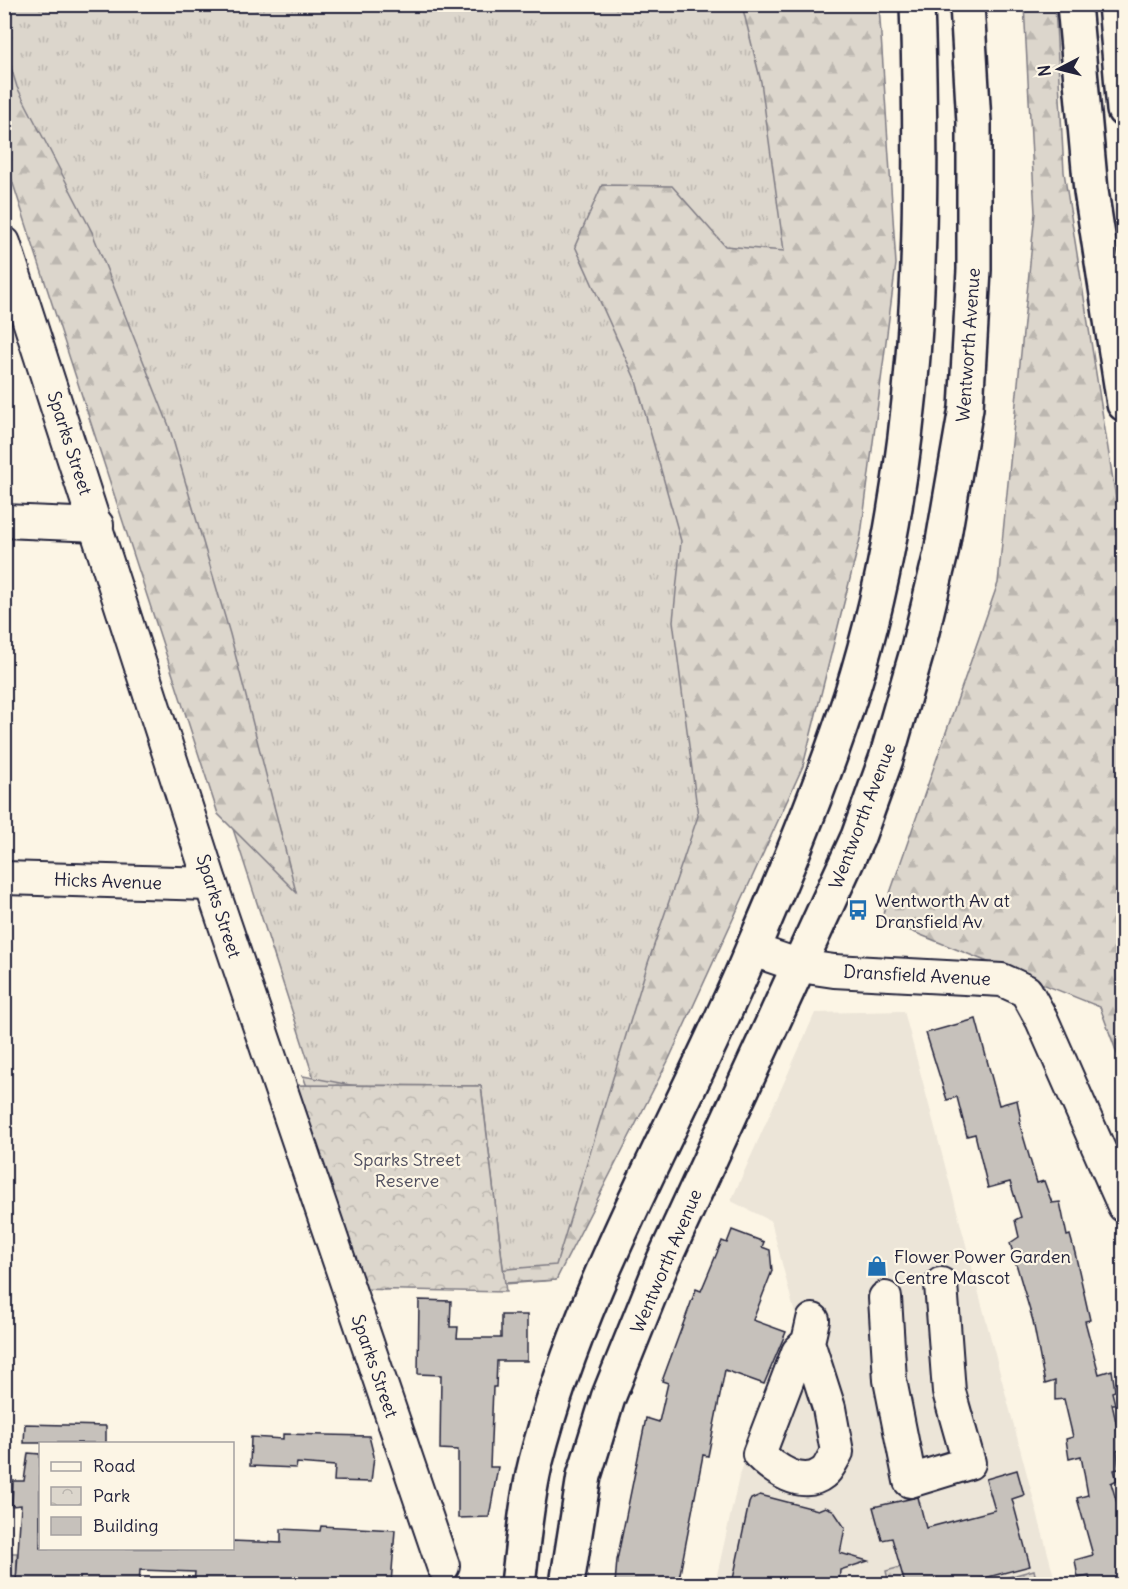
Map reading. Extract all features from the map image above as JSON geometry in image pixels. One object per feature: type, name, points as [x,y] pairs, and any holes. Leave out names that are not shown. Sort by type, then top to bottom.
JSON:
[{"type":"main road","points":[[496,1584],[509,1525],[534,1467],[551,1406],[607,1261],[680,1111],[753,950],[818,786],[851,693],[880,580],[900,471],[912,380],[918,293],[920,135],[917,4]]},
{"type":"main road","name":"Wentworth Avenue","points":[[567,1584],[584,1476],[608,1398],[662,1264],[858,837],[886,759],[918,648],[949,508],[966,408],[974,270],[974,123],[967,4]]},
{"type":"main road","points":[[1074,4],[1091,191],[1124,404]]},
{"type":"main road","points":[[1115,4],[1124,110]]},
{"type":"main road","points":[[518,1584],[534,1467]]},
{"type":"street","name":"Sparks Street","points":[[4,243],[97,525],[211,884],[443,1566]]},
{"type":"street","points":[[4,521],[97,525]]},
{"type":"street","name":"Hicks Avenue","points":[[4,878],[211,884]]},
{"type":"street","name":"Dransfield Avenue","points":[[753,950],[800,966],[834,972],[1002,980],[1026,992],[1042,1020],[1124,1206]]},
{"type":"street","points":[[885,1298],[890,1380],[910,1481],[969,1463],[949,1392],[941,1284]]},
{"type":"shaded area","name":"Flower Power Garden Centre Mascot","points":[[904,1011],[1056,1584],[715,1584],[739,1477],[789,1343],[796,1318],[771,1221],[731,1201],[815,1013]]},
{"type":"green space","points":[[4,5],[800,5],[775,730],[556,1280],[505,1284],[481,1086],[316,1085],[5,125]]},
{"type":"green space","points":[[742,5],[879,5],[896,264],[861,535],[803,766],[669,1059],[556,1280],[383,1290],[303,1076],[472,1108],[472,1272],[556,1265],[648,963],[698,816],[673,621],[681,541],[636,381],[575,246],[602,185],[672,186],[725,246],[784,251],[761,82]]},
{"type":"green space","points":[[1024,5],[1055,5],[1064,172],[1123,543],[1123,1070],[1100,1007],[881,919],[998,583],[1035,213]]},
{"type":"green space","points":[[5,48],[17,87],[92,232],[169,426],[230,634],[296,892],[218,814],[5,159]]},
{"type":"green space","name":"Sparks Street Reserve","points":[[292,1085],[481,1086],[506,1292],[356,1289]]},
{"type":"green space","points":[[4,1553],[17,1553],[16,1584],[5,1584]]},
{"type":"green space","points":[[901,1567],[905,1584],[889,1584],[886,1571]]},
{"type":"green space","points":[[1034,1570],[1037,1584],[1006,1584],[1005,1578]]},
{"type":"building","points":[[976,1019],[999,1105],[1017,1100],[1021,1121],[1019,1122],[1037,1183],[1044,1181],[1052,1203],[1060,1202],[1067,1236],[1070,1235],[1075,1253],[1090,1320],[1085,1321],[1099,1374],[1112,1370],[1115,1391],[1112,1392],[1115,1404],[1112,1404],[1122,1449],[1117,1451],[1119,1469],[1114,1470],[1117,1480],[1111,1483],[1124,1526],[1124,1584],[1091,1584],[1089,1576],[1078,1578],[1075,1560],[1093,1555],[1077,1498],[1088,1495],[1081,1456],[1069,1459],[1066,1439],[1073,1437],[1064,1399],[1055,1400],[1055,1381],[1045,1384],[1033,1321],[1010,1243],[1019,1237],[1015,1220],[1021,1217],[1010,1182],[988,1188],[975,1134],[967,1136],[957,1097],[947,1100],[926,1033]]},
{"type":"building","points":[[732,1230],[764,1242],[762,1247],[770,1250],[772,1271],[753,1320],[786,1332],[764,1384],[725,1370],[708,1456],[703,1455],[678,1584],[615,1584],[617,1560],[646,1418],[659,1422],[668,1383],[662,1381],[696,1289],[701,1291],[722,1241],[727,1243]]},
{"type":"building","points":[[419,1300],[451,1301],[450,1327],[458,1327],[457,1338],[501,1338],[501,1315],[527,1315],[527,1361],[497,1361],[496,1387],[493,1387],[490,1467],[498,1467],[489,1517],[458,1518],[458,1450],[440,1449],[441,1375],[418,1374]]},
{"type":"building","points":[[25,1424],[106,1426],[106,1442],[24,1443]]},
{"type":"building","points":[[283,1434],[369,1436],[374,1456],[371,1482],[334,1481],[335,1466],[297,1463],[296,1468],[250,1466],[251,1437],[283,1439]]},
{"type":"building","points":[[28,1453],[39,1454],[39,1550],[234,1550],[234,1541],[281,1543],[281,1529],[320,1531],[321,1526],[395,1530],[391,1584],[194,1584],[195,1572],[140,1570],[139,1584],[16,1584],[21,1505],[12,1506],[13,1481],[24,1481]]},
{"type":"building","points":[[1017,1470],[1024,1495],[1012,1499],[1030,1566],[962,1584],[905,1584],[892,1538],[882,1540],[873,1507],[918,1497],[926,1528],[995,1510],[986,1479]]},
{"type":"building","points":[[760,1495],[818,1510],[825,1507],[833,1510],[845,1528],[840,1553],[868,1561],[840,1570],[839,1582],[829,1584],[732,1584],[749,1503],[751,1499]]},
{"type":"place","name":"Wentworth Av at Dransfield Av","points":[[858,910]]},
{"type":"place","name":"Flower Power Garden Centre Mascot","points":[[877,1266]]}]
